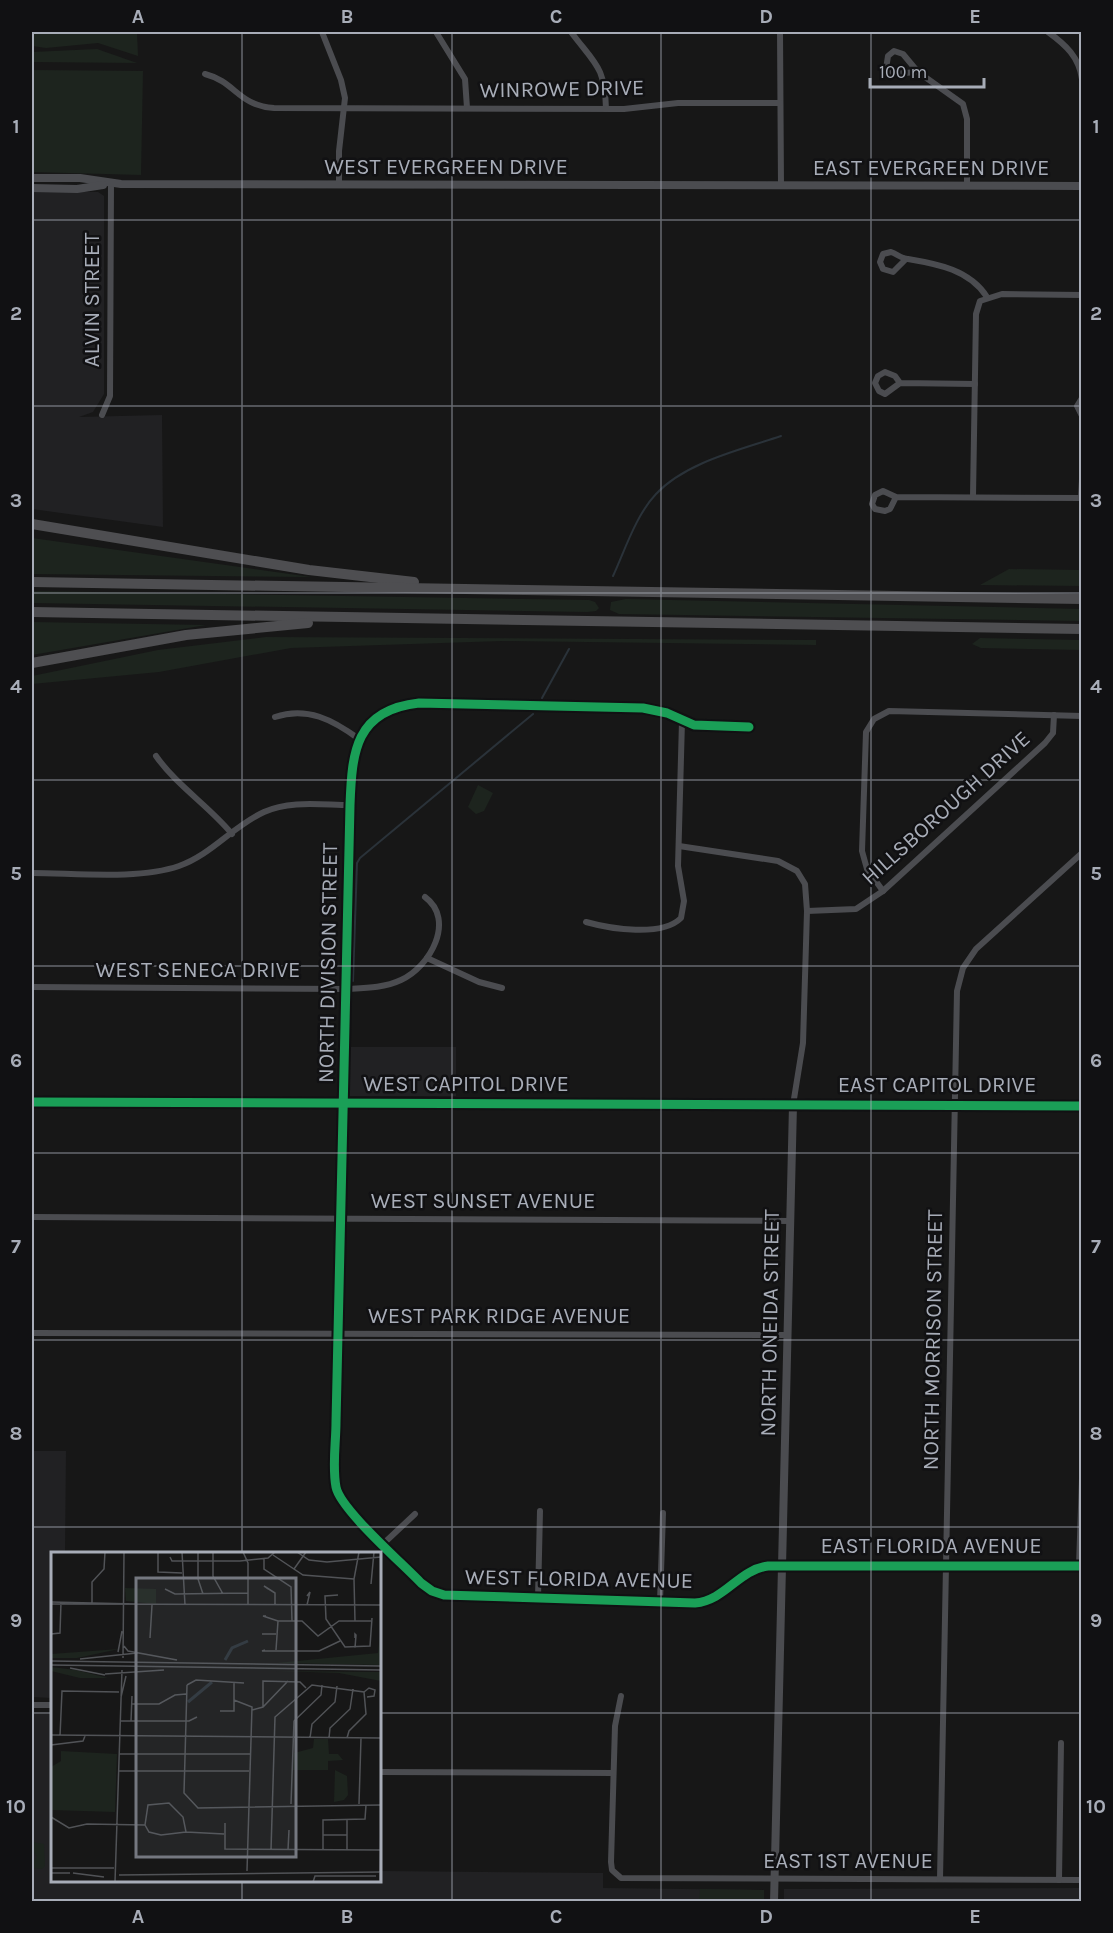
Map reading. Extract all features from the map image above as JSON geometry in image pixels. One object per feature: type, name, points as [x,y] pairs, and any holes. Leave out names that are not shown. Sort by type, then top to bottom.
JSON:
[{"type":"highway","points":[[32,524],[309,570],[358,577],[433,583],[462,589]]},
{"type":"highway","points":[[32,582],[1082,598]]},
{"type":"highway","points":[[32,612],[1082,629]]},
{"type":"highway","points":[[32,663],[186,635],[280,625],[331,623],[352,617]]},
{"type":"street","points":[[322,32],[341,80],[345,108],[339,151],[339,184]]},
{"type":"street","points":[[436,32],[465,79],[467,108]]},
{"type":"street","points":[[571,32],[601,70],[606,85],[606,109]]},
{"type":"street","points":[[780,32],[780,186]]},
{"type":"street","points":[[1048,32],[1071,51],[1077,60],[1082,80]]},
{"type":"street","points":[[918,72],[891,74],[886,69],[888,56],[898,52],[918,72],[963,104],[967,119],[967,186]]},
{"type":"street","name":"WINROWE DRIVE","points":[[206,74],[223,78],[240,98],[255,105],[345,108],[606,109],[678,103],[780,103]]},
{"type":"street","name":"WEST EVERGREEN DRIVE","points":[[32,180],[81,178],[111,184]]},
{"type":"street","name":"WEST EVERGREEN DRIVE","points":[[32,188],[77,189],[111,184],[780,186]]},
{"type":"street","name":"ALVIN STREET","points":[[102,415],[110,396],[111,184]]},
{"type":"street","name":"EAST EVERGREEN DRIVE","points":[[780,186],[1082,186]]},
{"type":"street","points":[[906,259],[946,267],[974,281],[987,297]]},
{"type":"street","points":[[973,496],[977,307],[987,297],[1082,295]]},
{"type":"street","points":[[900,383],[975,384]]},
{"type":"street","points":[[1082,398],[1077,405],[1082,416]]},
{"type":"street","points":[[896,497],[1081,498],[1082,479]]},
{"type":"street","points":[[275,717],[294,711],[318,716],[359,739],[378,717],[404,704],[643,708],[667,713],[682,721],[704,726],[749,727]]},
{"type":"street","points":[[883,891],[867,868],[862,851],[866,732],[874,719],[889,711],[1082,716]]},
{"type":"street","name":"HILLSBOROUGH DRIVE","points":[[807,911],[856,909],[883,891],[1046,743],[1053,733],[1054,715]]},
{"type":"street","points":[[586,922],[611,928],[665,929],[681,918],[684,901],[679,878],[682,721]]},
{"type":"street","name":"NORTH DIVISION STREET","points":[[338,1334],[350,805],[353,757],[359,739]]},
{"type":"street","points":[[156,756],[170,774],[207,806],[232,834]]},
{"type":"street","points":[[32,873],[160,871],[193,860],[263,812],[282,806],[350,805]]},
{"type":"street","name":"NORTH ONEIDA STREET","points":[[679,846],[768,859],[789,865],[797,871],[805,884],[807,911],[803,1043],[793,1105],[774,1902]]},
{"type":"street","name":"NORTH MORRISON STREET","points":[[940,1880],[957,1105],[957,991],[967,959],[985,939],[1082,853]]},
{"type":"street","points":[[425,897],[438,910],[440,919],[437,938],[427,958],[479,982],[502,988]]},
{"type":"street","name":"WEST SENECA DRIVE","points":[[32,987],[346,989],[380,987],[394,983],[416,970],[427,958]]},
{"type":"street","name":"WEST CAPITOL DRIVE","points":[[32,1102],[793,1105]]},
{"type":"street","name":"EAST CAPITOL DRIVE","points":[[793,1105],[1082,1106]]},
{"type":"street","name":"WEST SUNSET AVENUE","points":[[32,1217],[790,1221]]},
{"type":"street","name":"WEST PARK RIDGE AVENUE","points":[[32,1333],[787,1335]]},
{"type":"street","name":"WEST FLORIDA AVENUE","points":[[338,1334],[336,1488],[348,1510],[428,1588],[437,1593],[705,1602],[723,1593],[747,1571],[781,1565]]},
{"type":"street","points":[[1080,1566],[1082,1478]]},
{"type":"street","points":[[538,1598],[540,1511]]},
{"type":"street","points":[[660,1602],[663,1513]]},
{"type":"street","points":[[383,1544],[415,1514]]},
{"type":"street","name":"EAST FLORIDA AVENUE","points":[[781,1565],[1080,1566]]},
{"type":"street","points":[[381,1772],[613,1773],[615,1726],[621,1696]]},
{"type":"street","points":[[32,1705],[51,1705]]},
{"type":"street","points":[[1059,1880],[1061,1743]]},
{"type":"street","name":"EAST 1ST AVENUE","points":[[613,1773],[611,1862],[616,1875],[628,1879],[1082,1880]]},
{"type":"shaded area","points":[[32,32],[137,32],[138,56],[98,43],[46,48],[32,46]]},
{"type":"shaded area","points":[[97,49],[137,63],[32,62],[32,52]]},
{"type":"shaded area","points":[[32,70],[143,71],[141,175],[32,172]]},
{"type":"shaded area","points":[[32,191],[98,192],[104,196],[104,394],[93,412],[79,417],[162,415],[163,527],[32,509]]},
{"type":"shaded area","points":[[32,538],[311,577],[32,574]]},
{"type":"shaded area","points":[[1009,569],[1081,570],[1081,586],[980,585]]},
{"type":"shaded area","points":[[32,591],[589,600],[595,602],[599,608],[596,611],[587,612],[32,603]]},
{"type":"shaded area","points":[[626,599],[1081,609],[1082,621],[619,614],[610,610],[611,602]]},
{"type":"shaded area","points":[[32,622],[206,625],[32,655]]},
{"type":"shaded area","points":[[266,637],[816,640],[816,645],[502,641],[291,648],[159,672],[32,684],[32,676],[158,650]]},
{"type":"shaded area","points":[[980,638],[1081,640],[1081,650],[981,648],[972,644]]},
{"type":"shaded area","points":[[478,785],[493,793],[484,811],[476,814],[468,807]]},
{"type":"shaded area","points":[[349,1047],[456,1047],[456,1096],[349,1096]]},
{"type":"shaded area","points":[[32,1451],[66,1451],[65,1552],[51,1552],[51,1698],[32,1697]]},
{"type":"shaded area","points":[[32,1714],[51,1714],[51,1882],[381,1882],[381,1871],[603,1873],[603,1888],[764,1890],[764,1901],[32,1902]]},
{"type":"shaded area","points":[[32,1842],[44,1844],[45,1866],[42,1869],[32,1868],[32,1862],[37,1857],[32,1849]]},
{"type":"shaded area","points":[[1081,1888],[1081,1902],[784,1901],[784,1889]]},
{"type":"shaded area","points":[[700,1889],[764,1890],[764,1901],[699,1901]]},
{"type":"waterway","points":[[613,576],[643,512],[649,502],[668,483],[682,473],[714,458],[781,436]]},
{"type":"waterway","points":[[542,698],[569,649]]},
{"type":"waterway","points":[[353,981],[357,863],[360,858],[533,714]]},
{"type":"cycle path","points":[[749,727],[694,725],[667,713],[643,708],[419,703],[398,707],[382,714],[370,724],[361,737],[353,768],[350,805],[334,1463],[336,1487],[348,1509],[373,1536],[421,1583],[432,1591],[444,1595],[695,1603],[715,1597],[748,1573],[768,1566],[1082,1566]]},
{"type":"cycle path","points":[[32,1102],[1082,1106]]}]
